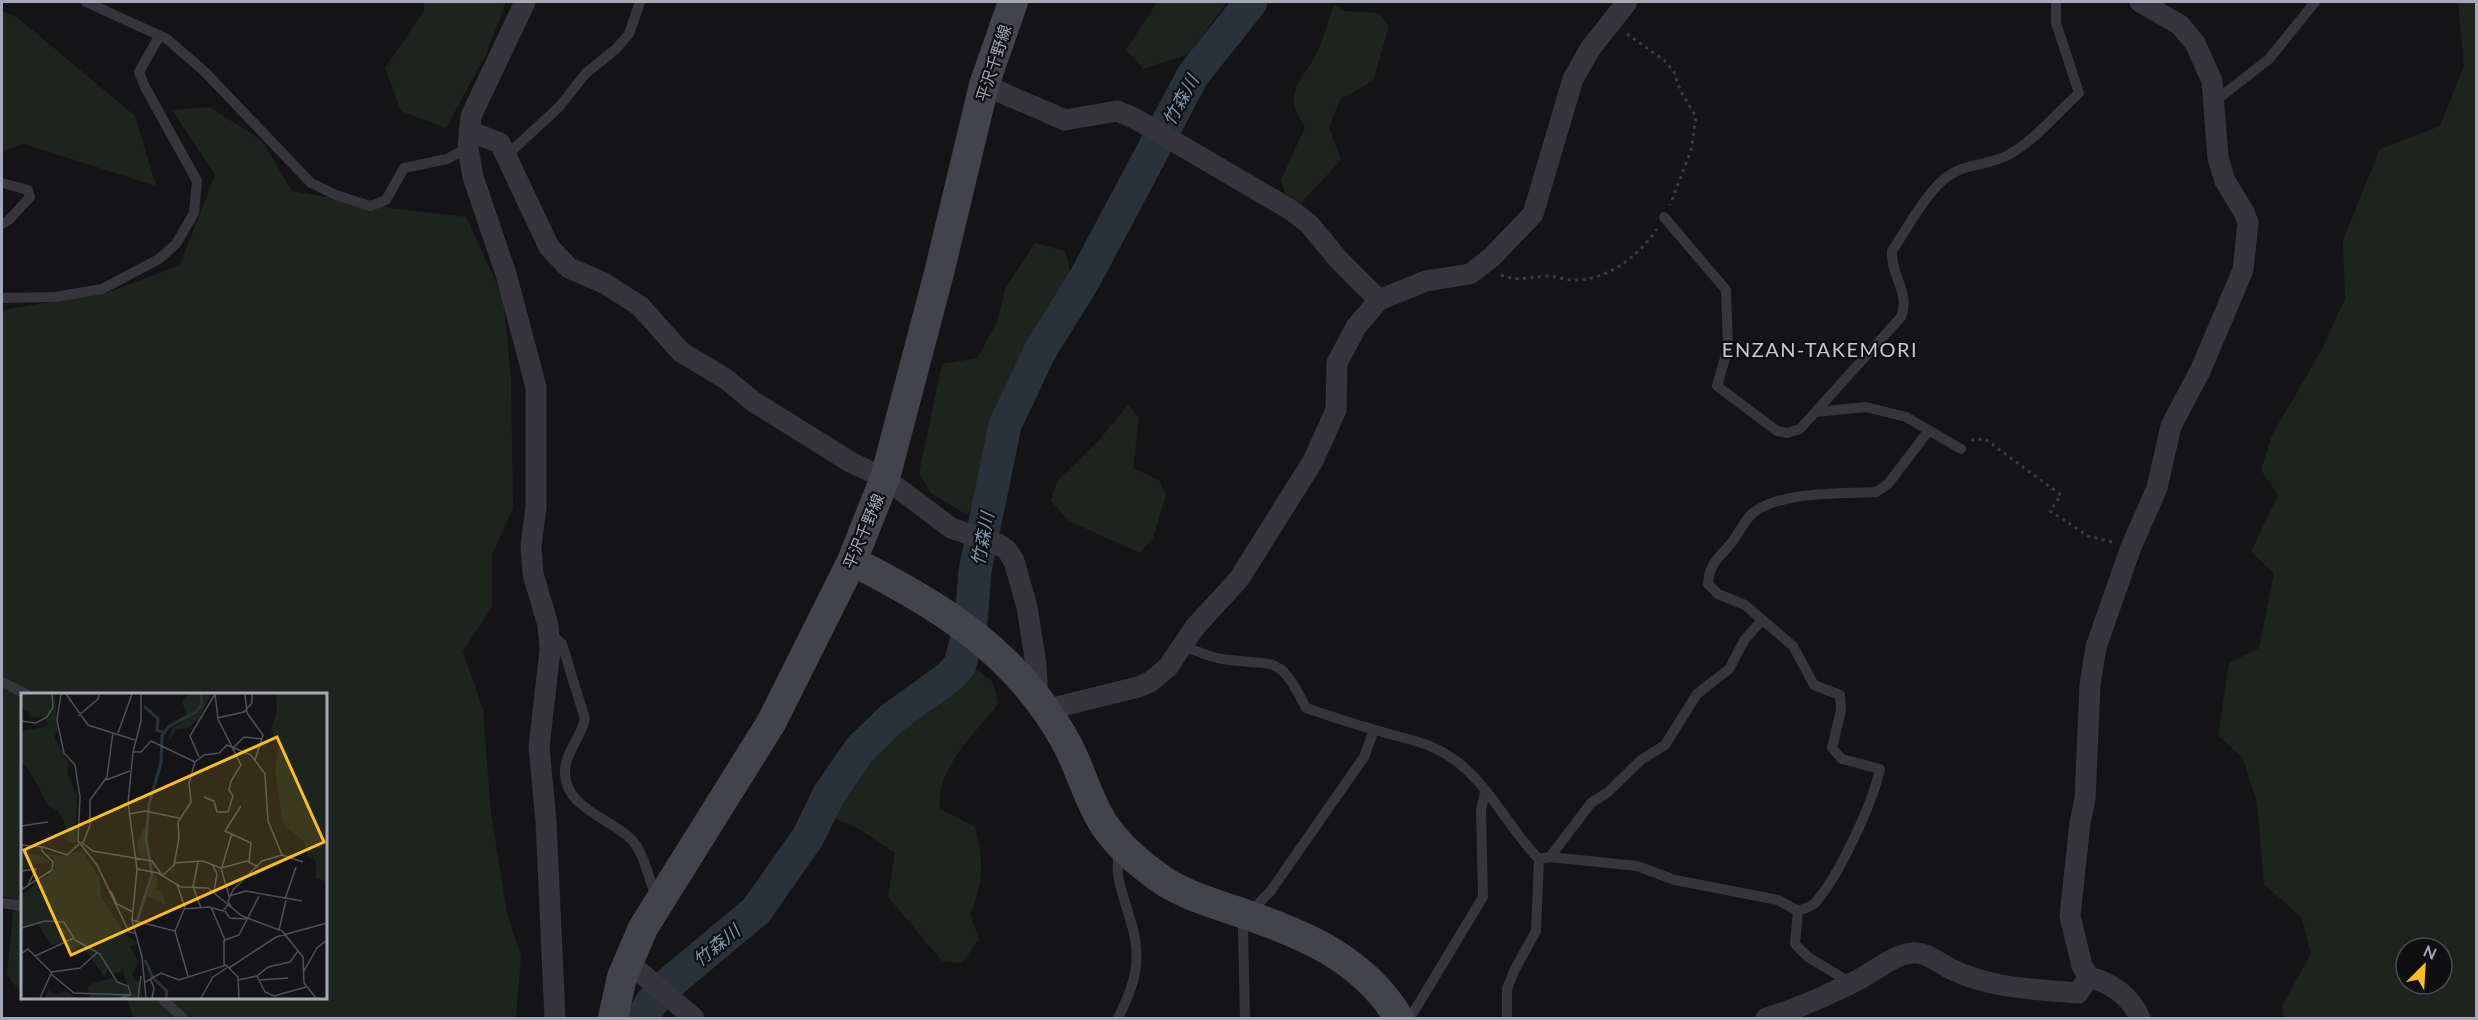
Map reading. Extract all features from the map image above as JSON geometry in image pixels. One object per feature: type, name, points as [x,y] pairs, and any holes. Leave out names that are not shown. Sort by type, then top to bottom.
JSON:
[{"type":"main road","name":"平沢千野線","points":[[614,1018],[627,961],[662,895],[716,816],[771,723],[852,561],[885,478],[939,273],[984,84],[1013,2]]},
{"type":"main road","points":[[852,561],[946,613],[987,643],[1015,671],[1067,745],[1106,826],[1151,872],[1176,888],[1294,932],[1340,956],[1366,976],[1399,1018]]},
{"type":"street","points":[[525,2],[471,116],[469,139],[473,177],[506,274],[536,387],[536,507],[531,546],[533,574],[549,631],[550,650],[539,747],[546,821],[555,1018]]},
{"type":"street","points":[[469,139],[500,143],[549,247],[569,268],[604,283],[640,306],[681,352],[726,379],[754,402],[852,463],[885,478],[951,528],[998,544],[1007,550],[1014,561],[1027,607],[1041,705],[1150,682],[1168,667],[1195,627],[1239,579],[1313,462],[1336,410],[1335,375],[1340,355],[1356,327],[1379,300],[1426,280],[1470,274],[1533,214],[1573,79],[1590,49],[1627,2]]},
{"type":"street","points":[[2140,2],[2180,25],[2195,43],[2212,81],[2215,101],[2214,132],[2225,182],[2244,212],[2248,223],[2243,270],[2201,369],[2170,426],[2157,488],[2131,547],[2096,647],[2090,685],[2085,799],[2070,916],[2082,966],[2088,977],[2109,982],[2135,1006],[2140,1018]]},
{"type":"street","points":[[984,84],[1065,120],[1117,111],[1134,118],[1310,224],[1338,259],[1379,300]]},
{"type":"street","points":[[1766,1018],[1796,1010],[1901,955],[1915,953],[1928,956],[1974,979],[2006,987],[2078,993],[2088,977]]},
{"type":"street","points":[[627,961],[690,1015]]},
{"type":"lane","points":[[86,2],[160,35],[205,72],[303,177],[336,195],[363,205],[380,204],[386,200],[404,168],[447,159],[469,139]]},
{"type":"lane","points":[[506,156],[559,107],[586,73],[616,49],[629,34],[640,2]]},
{"type":"lane","points":[[1664,217],[1725,290],[1728,348],[1717,386],[1777,431],[1787,433],[1800,429],[1901,317],[1905,307],[1890,264],[1892,251],[1941,182],[1955,170],[1972,164],[1999,160],[2013,153],[2079,93],[2056,23],[2056,2]]},
{"type":"lane","points":[[2215,101],[2269,59],[2315,2]]},
{"type":"lane","points":[[2,298],[55,297],[102,289],[159,259],[176,244],[194,213],[197,181],[145,87],[140,72],[160,35]]},
{"type":"lane","points":[[2,183],[28,190],[30,197],[9,220],[2,224]]},
{"type":"lane","points":[[1816,412],[1866,407],[1906,417],[1960,449]]},
{"type":"lane","points":[[1182,646],[1221,659],[1264,661],[1276,664],[1290,676],[1306,708],[1374,730],[1421,740],[1461,764],[1521,841],[1545,858],[1636,866],[1675,880],[1778,900],[1798,911],[1814,905],[1850,846],[1876,787],[1880,769],[1842,759],[1832,748],[1841,710],[1840,695],[1814,685],[1803,670],[1793,646],[1745,605],[1718,594],[1708,584],[1708,573],[1714,561],[1755,512],[1788,499],[1876,492],[1888,484],[1929,430]]},
{"type":"lane","points":[[1507,1018],[1507,989],[1536,931],[1545,858],[1591,803],[1608,792],[1641,759],[1665,745],[1697,694],[1729,669],[1746,639],[1762,620]]},
{"type":"lane","points":[[549,631],[562,644],[585,719],[567,759],[566,780],[582,806],[634,842],[654,891],[662,895]]},
{"type":"lane","points":[[2,682],[24,693]]},
{"type":"lane","points":[[1245,1018],[1243,929],[1247,915],[1270,892],[1364,757],[1374,730]]},
{"type":"lane","points":[[1410,1018],[1483,897],[1481,810],[1485,792]]},
{"type":"lane","points":[[1118,1018],[1132,989],[1136,948],[1115,865],[1121,843]]},
{"type":"lane","points":[[2,903],[21,906]]},
{"type":"lane","points":[[1798,911],[1795,944],[1808,957],[1851,983]]},
{"type":"lane","points":[[162,999],[183,1018]]},
{"type":"path","points":[[1479,267],[1508,278],[1524,281],[1544,276],[1577,280],[1607,274],[1619,267],[1648,239],[1664,217],[1690,150],[1696,117],[1680,90],[1674,72],[1665,61],[1610,21]]},
{"type":"path","points":[[1960,449],[1974,438],[1985,439],[2061,495],[2050,511],[2088,536],[2131,547]]},
{"type":"shaded area","points":[[424,2],[506,2],[486,54],[446,128],[401,111],[385,68],[424,11]]},
{"type":"shaded area","points":[[1157,2],[1227,2],[1189,54],[1143,69],[1126,50]]},
{"type":"shaded area","points":[[2458,2],[2476,2],[2476,1018],[2284,1018],[2282,1006],[2311,954],[2302,918],[2264,884],[2257,803],[2243,758],[2218,736],[2229,663],[2259,648],[2274,573],[2251,552],[2278,495],[2261,470],[2272,435],[2322,349],[2345,299],[2343,240],[2380,149],[2440,126],[2464,66]]},
{"type":"shaded area","points":[[1334,5],[1346,11],[1379,13],[1389,26],[1373,81],[1341,99],[1329,127],[1341,160],[1301,203],[1285,194],[1281,180],[1305,127],[1294,104],[1294,95],[1296,87],[1318,51]]},
{"type":"shaded area","points":[[2,11],[17,17],[135,116],[156,186],[24,144],[2,151]]},
{"type":"shaded area","points":[[210,107],[262,141],[292,191],[391,208],[466,217],[503,297],[511,377],[513,509],[492,554],[492,607],[463,651],[483,710],[491,813],[507,913],[521,956],[516,1018],[133,1018],[127,999],[327,999],[327,693],[21,693],[21,993],[7,975],[14,900],[2,896],[2,310],[106,293],[180,265],[215,175],[172,110]]},
{"type":"shaded area","points":[[1035,243],[1065,251],[1072,277],[1021,373],[988,452],[984,488],[967,515],[931,493],[919,473],[942,364],[977,358],[997,322],[1006,287]]},
{"type":"shaded area","points":[[1128,405],[1139,418],[1133,468],[1159,480],[1166,495],[1153,538],[1140,553],[1069,521],[1051,501],[1057,481],[1099,440]]},
{"type":"shaded area","points":[[976,669],[993,682],[998,704],[950,766],[940,794],[940,809],[975,827],[980,849],[980,881],[970,914],[979,939],[962,963],[942,961],[888,897],[895,853],[859,829],[836,819],[837,798],[871,754],[904,721]]},
{"type":"waterway","name":"竹森川","points":[[643,1018],[651,1003],[672,981],[756,911],[808,837],[829,794],[861,748],[891,719],[949,677],[960,665],[971,622],[975,571],[1005,425],[1040,351],[1084,280],[1193,75],[1251,2]]},
{"type":"district","name":"ENZAN-TAKEMORI","points":[[1820,349]]}]
